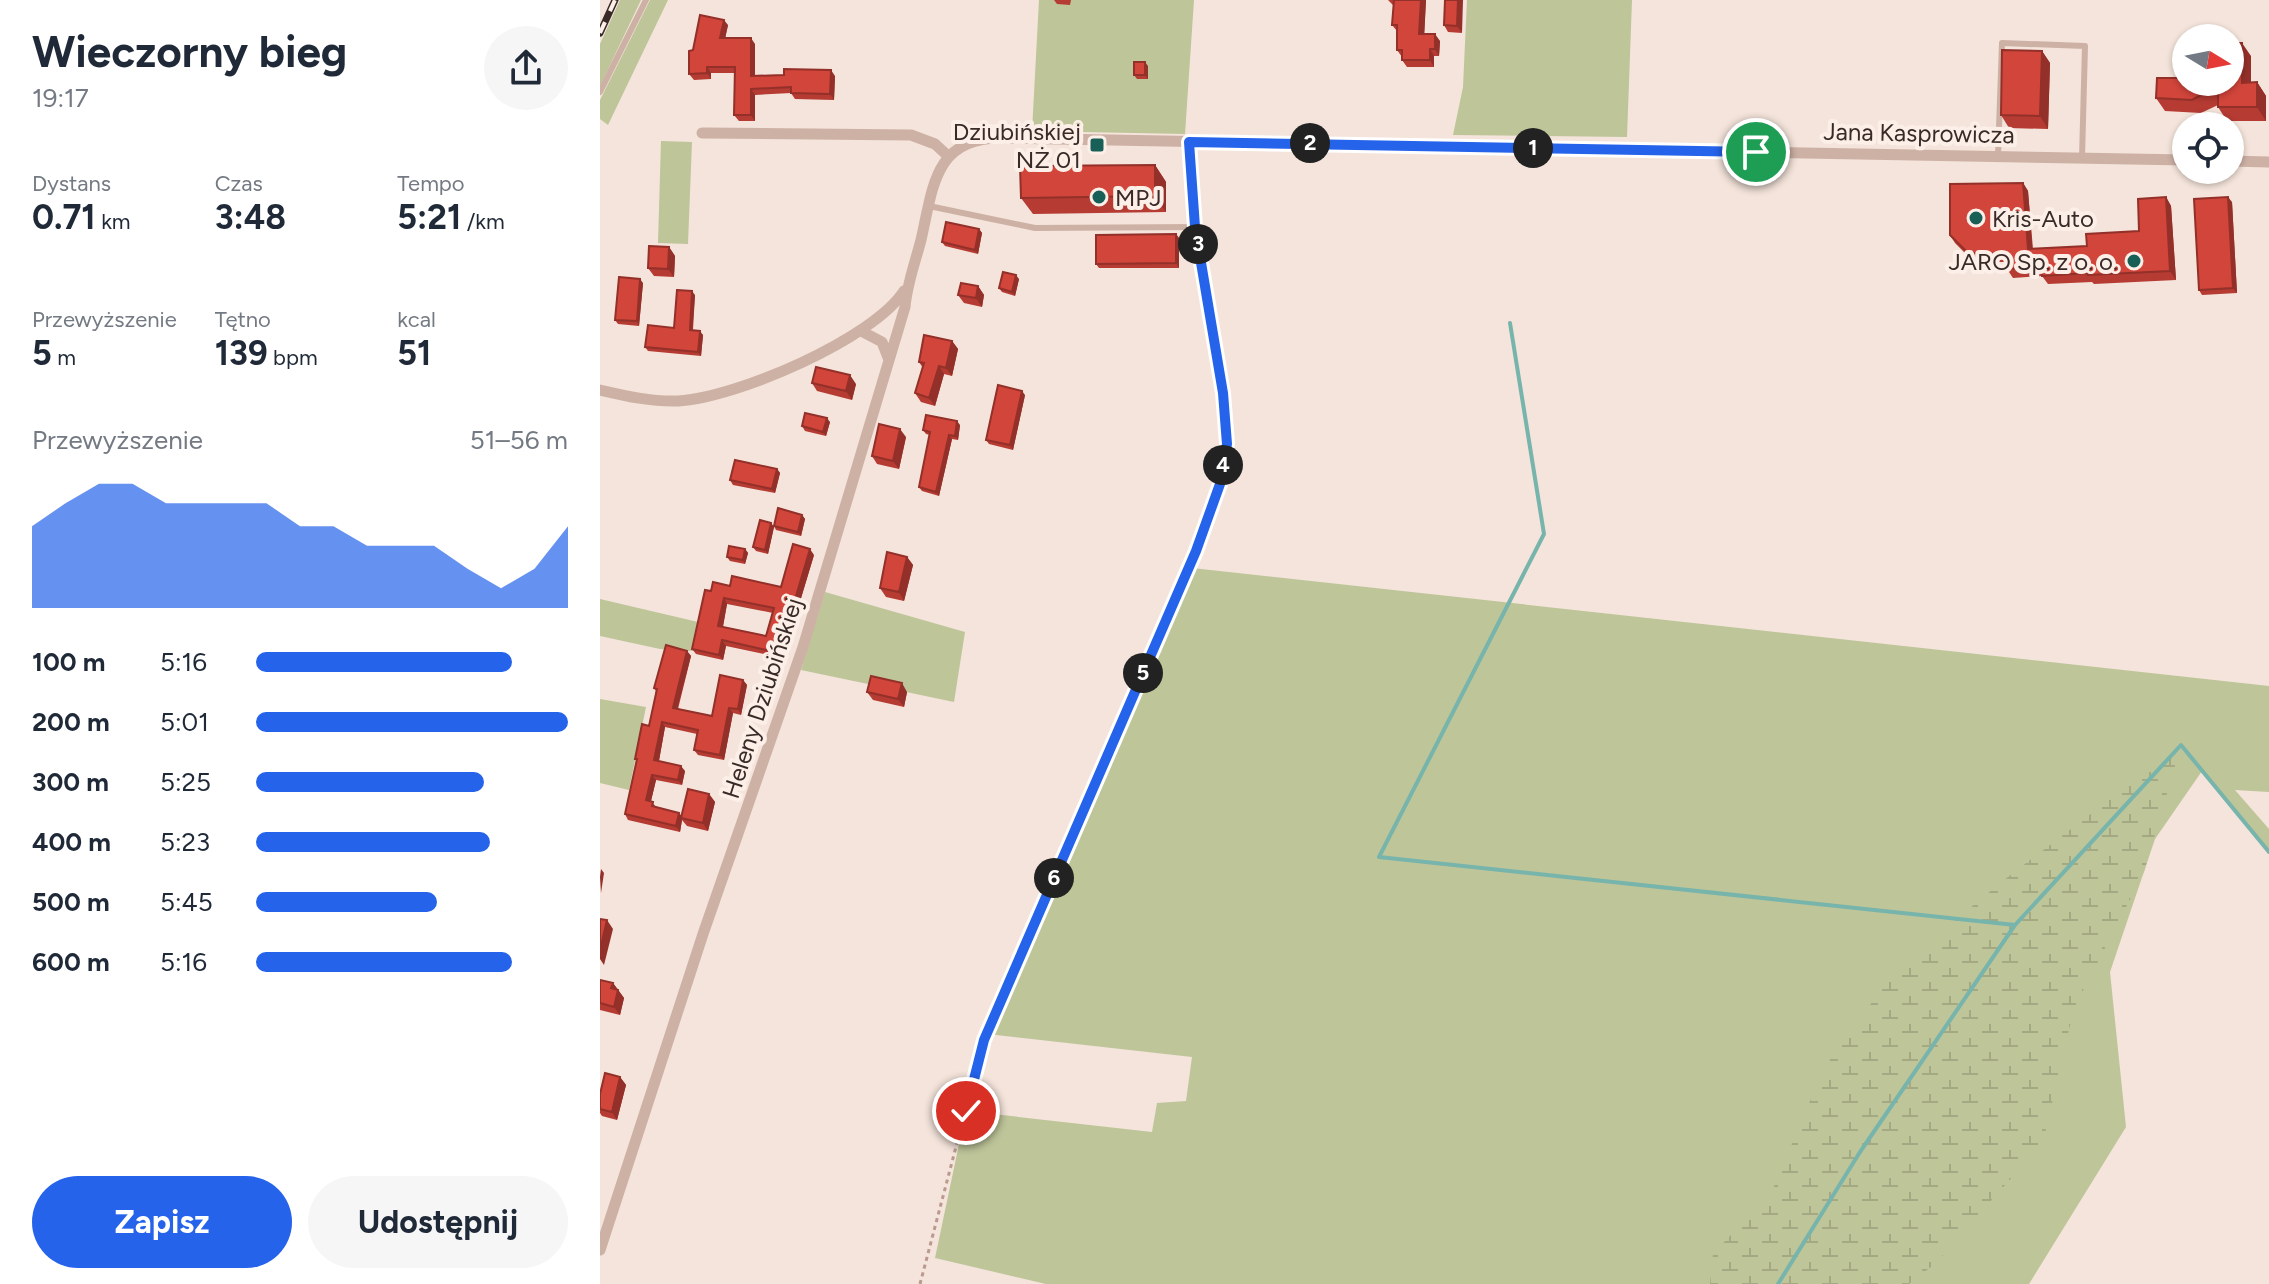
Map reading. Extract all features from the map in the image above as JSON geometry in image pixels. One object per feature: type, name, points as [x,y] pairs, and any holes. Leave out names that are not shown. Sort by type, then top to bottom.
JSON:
[{"type":"street","points":[[702,133],[911,135],[935,144],[948,156]]},
{"type":"street","name":"Jana Kasprowicza","points":[[948,156],[965,143],[981,138],[2172,160]]},
{"type":"street","name":"Heleny Dziubińskiej","points":[[600,1250],[703,934],[803,647],[905,307],[907,287],[937,173],[948,156]]},
{"type":"street","points":[[2244,161],[2269,162]]},
{"type":"street","points":[[600,390],[650,400],[680,401],[705,397],[761,379],[861,331],[888,311],[907,287]]},
{"type":"street","points":[[861,331],[882,342],[889,363]]},
{"type":"lane","points":[[600,92],[646,0]]},
{"type":"lane","points":[[1998,156],[2002,43],[2085,46],[2082,158]]},
{"type":"lane","points":[[929,206],[1035,228],[1195,227]]},
{"type":"path","points":[[920,1284],[984,1040],[1196,551],[1220,484],[1227,444],[1223,393],[1195,227],[1189,142]]},
{"type":"green space","points":[[620,0],[641,0],[600,86],[600,44]]},
{"type":"green space","points":[[650,0],[668,0],[608,125],[600,119],[600,100]]},
{"type":"green space","points":[[1039,0],[1194,0],[1185,134],[1032,131]]},
{"type":"green space","points":[[1467,0],[1632,0],[1627,137],[1453,135],[1463,87]]},
{"type":"green space","points":[[661,141],[692,142],[688,244],[658,243]]},
{"type":"green space","points":[[1192,568],[2269,686],[2269,792],[2235,790],[2269,829],[2269,852],[2202,771],[2155,839],[2110,972],[2126,1127],[2029,1284],[1046,1284],[935,1258],[966,1111],[1152,1132],[1157,1103],[1186,1101],[1192,1057],[988,1034],[990,1015]]},
{"type":"green space","points":[[825,592],[965,632],[954,702],[801,670]]},
{"type":"green space","points":[[600,599],[698,622],[695,651],[660,649],[600,636]]},
{"type":"green space","points":[[600,699],[646,707],[629,790],[600,783]]},
{"type":"green space","points":[[2181,745],[2144,872],[2074,1008],[2043,1142],[1936,1263],[1909,1284],[1710,1284],[1713,1254],[1772,1191],[1824,1068],[1897,968],[2004,880]]},
{"type":"building","points":[[1394,0],[1421,0],[1419,34],[1435,34],[1435,49],[1430,49],[1430,60],[1402,60],[1402,50],[1397,50],[1397,25],[1392,25]]},
{"type":"building","points":[[1445,0],[1458,0],[1457,26],[1444,25]]},
{"type":"building","points":[[700,15],[724,20],[720,38],[751,38],[751,76],[784,75],[784,69],[831,70],[830,94],[791,93],[791,87],[751,89],[751,115],[734,115],[735,67],[707,67],[707,73],[689,74],[689,51],[693,50]]},
{"type":"building","points":[[2002,50],[2042,51],[2040,116],[2001,115]]},
{"type":"building","points":[[1134,62],[1145,62],[1145,75],[1134,75]]},
{"type":"building","points":[[2157,78],[2172,78],[2172,96],[2199,96],[2192,100],[2156,98]]},
{"type":"building","points":[[2257,82],[2257,107],[2218,107],[2218,96],[2244,96],[2244,83]]},
{"type":"building","points":[[1155,165],[1155,196],[1021,198],[1020,166]]},
{"type":"building","points":[[2023,183],[2028,249],[2087,246],[2086,234],[2139,231],[2138,199],[2166,197],[2170,271],[2042,276],[2042,267],[2007,269],[2006,254],[1968,253],[1950,235],[1950,184]]},
{"type":"building","points":[[2228,197],[2233,288],[2199,290],[2194,199]]},
{"type":"building","points":[[946,222],[979,229],[975,250],[942,242]]},
{"type":"building","points":[[1176,234],[1176,263],[1096,264],[1096,235]]},
{"type":"building","points":[[649,246],[669,247],[668,269],[648,268]]},
{"type":"building","points":[[1003,272],[1016,275],[1012,292],[999,288]]},
{"type":"building","points":[[619,277],[640,279],[637,321],[615,320]]},
{"type":"building","points":[[961,283],[978,286],[976,298],[958,295]]},
{"type":"building","points":[[677,290],[692,291],[690,330],[700,331],[698,352],[645,347],[648,325],[674,328]]},
{"type":"building","points":[[924,335],[952,341],[946,368],[939,366],[929,398],[915,393],[924,363],[919,362]]},
{"type":"building","points":[[816,367],[850,375],[846,391],[812,383]]},
{"type":"building","points":[[998,385],[1022,391],[1010,445],[986,440]]},
{"type":"building","points":[[805,413],[827,418],[823,432],[802,426]]},
{"type":"building","points":[[926,415],[957,421],[955,436],[949,435],[936,492],[919,487],[930,432],[923,430]]},
{"type":"building","points":[[879,424],[900,429],[893,461],[872,456]]},
{"type":"building","points":[[735,460],[777,469],[772,489],[730,480]]},
{"type":"building","points":[[778,508],[802,515],[798,532],[774,526]]},
{"type":"building","points":[[760,520],[771,523],[765,550],[753,547]]},
{"type":"building","points":[[793,544],[810,549],[785,633],[780,631],[775,652],[722,640],[719,655],[692,649],[705,590],[711,591],[713,582],[730,586],[732,576],[781,587]],"holes":[[[724,598],[774,608],[766,636],[718,626]]]},
{"type":"building","points":[[729,546],[745,549],[743,560],[727,557]]},
{"type":"building","points":[[887,552],[907,557],[899,592],[880,588]]},
{"type":"building","points":[[666,645],[687,651],[673,708],[712,716],[720,675],[743,680],[738,709],[729,708],[720,755],[694,750],[698,730],[662,722],[654,760],[681,766],[678,780],[652,775],[646,800],[653,802],[652,806],[679,813],[676,826],[625,814],[642,724],[649,726],[657,689],[654,688]]},
{"type":"building","points":[[871,676],[902,683],[898,699],[867,692]]},
{"type":"building","points":[[688,789],[709,794],[703,823],[681,818]]},
{"type":"building","points":[[600,919],[607,920],[600,950]]},
{"type":"building","points":[[600,980],[613,983],[611,988],[618,990],[614,1007],[600,1003]]},
{"type":"building","points":[[605,1073],[620,1077],[612,1112],[600,1109]]},
{"type":"waterway","points":[[1510,323],[1544,534],[1379,857],[2015,925],[1860,1152],[1778,1284]]},
{"type":"waterway","points":[[2015,925],[2181,745],[2269,852]]},
{"type":"railway","points":[[600,33],[615,0]]},
{"type":"place","name":"Dziubińskiej NŻ 01","points":[[1097,145]]},
{"type":"place","name":"MPJ","points":[[1099,197]]},
{"type":"place","name":"Kris-Auto","points":[[1976,218]]},
{"type":"place","name":"JARO Sp. z o. o.","points":[[2134,261]]},
{"type":"route","points":[[966,1111],[984,1040],[1196,551],[1220,484],[1227,444],[1223,393],[1195,227],[1189,142],[1756,152]]}]
